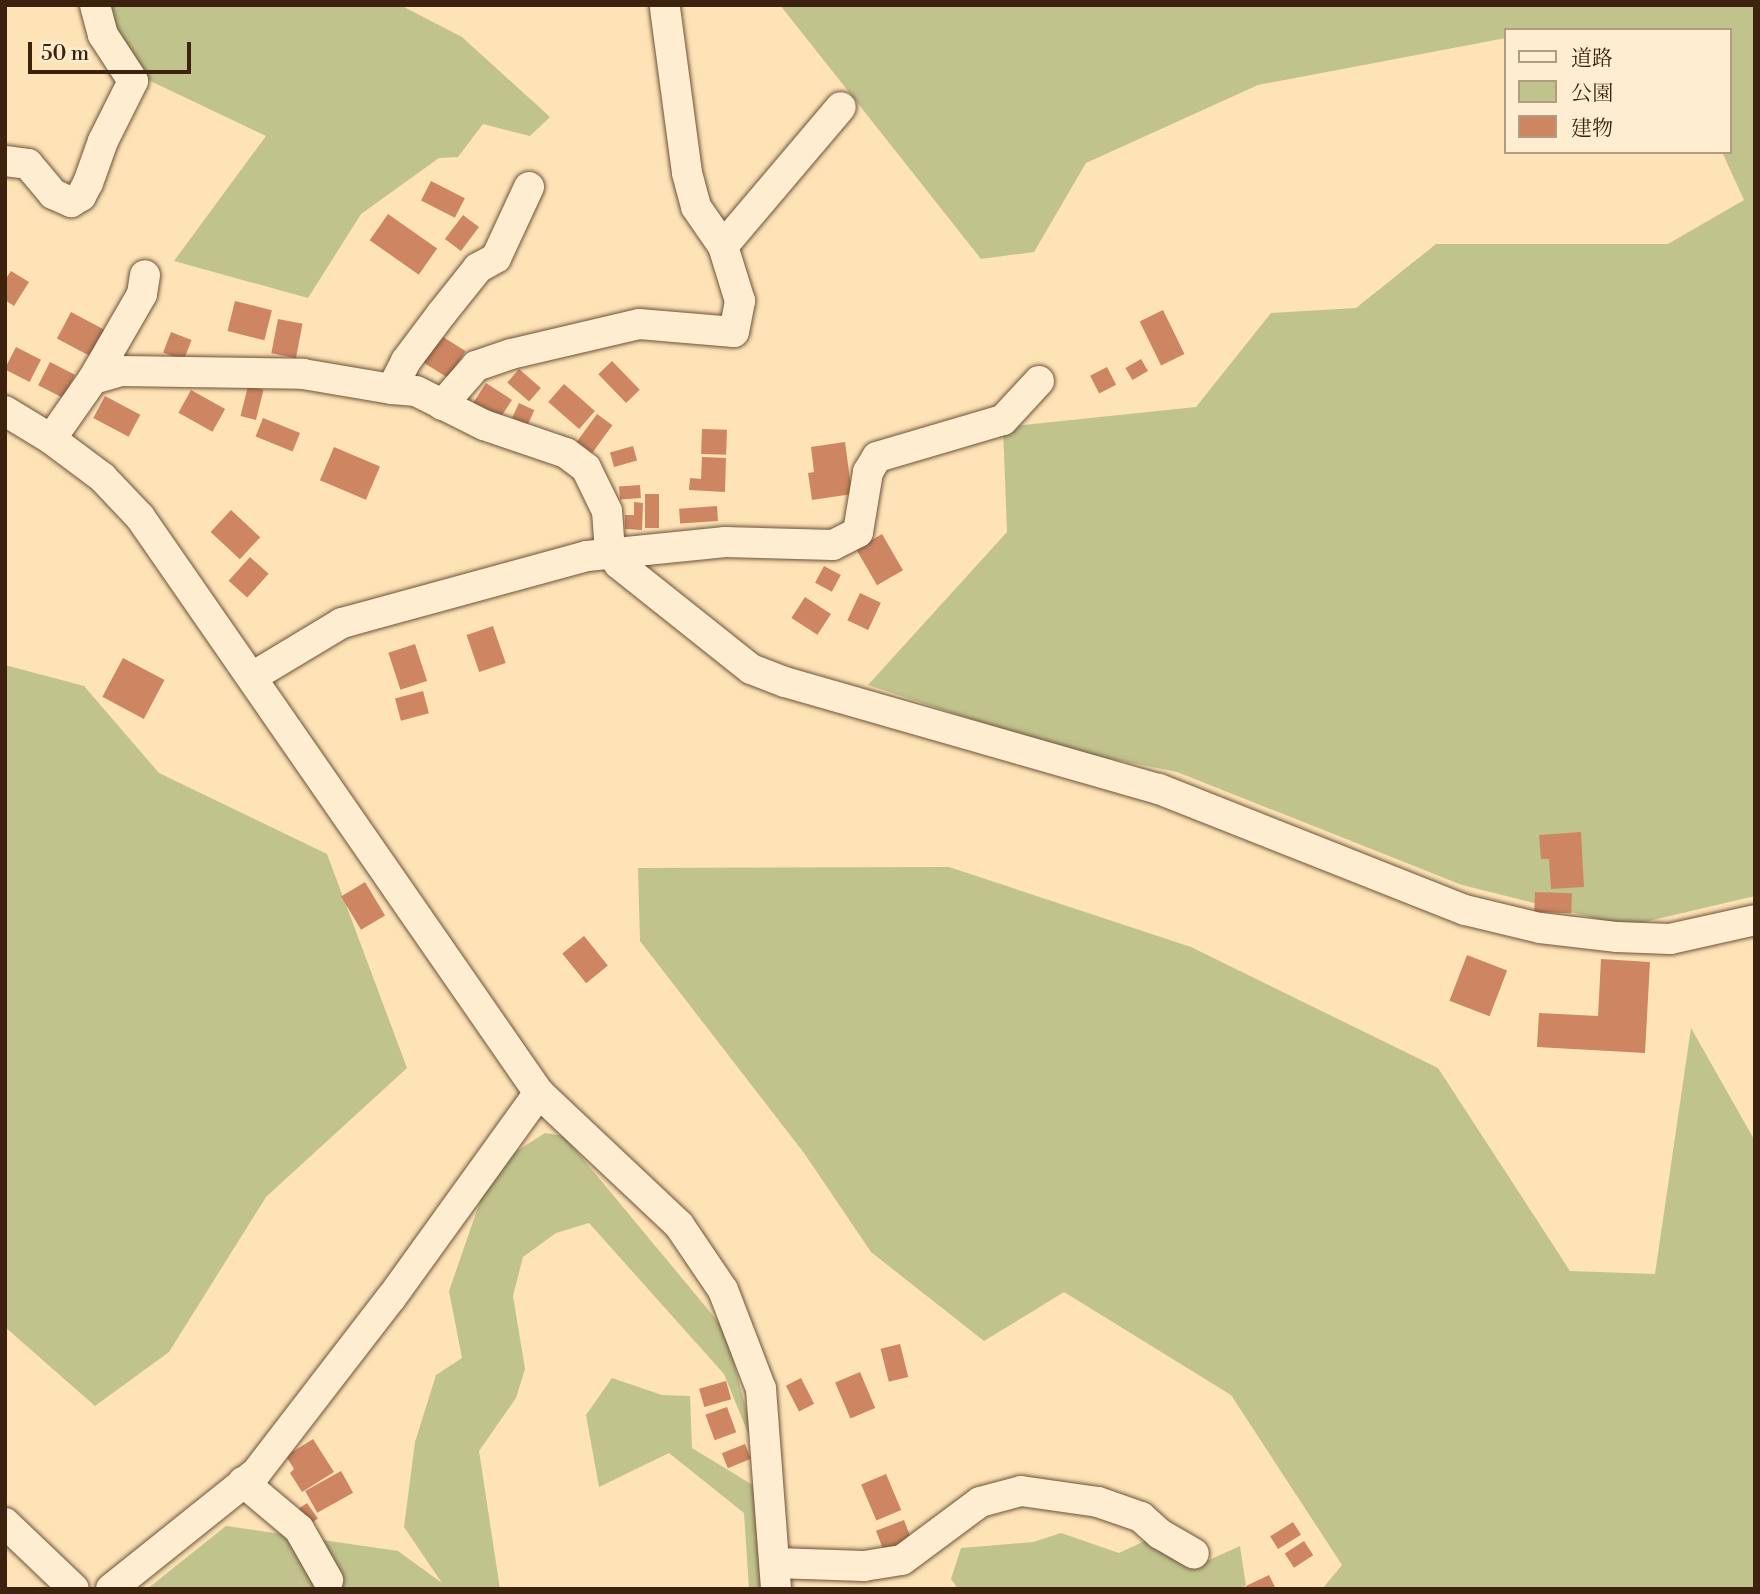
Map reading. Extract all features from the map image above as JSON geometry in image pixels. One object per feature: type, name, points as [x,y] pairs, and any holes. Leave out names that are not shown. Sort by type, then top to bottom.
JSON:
[{"type":"street","points":[[5,160],[28,164],[53,194],[71,202],[88,183],[103,141],[133,81],[103,35],[95,5]]},
{"type":"street","points":[[442,405],[476,366],[511,354],[639,324],[734,332],[740,301],[723,246],[696,206],[687,173],[664,8]]},
{"type":"street","points":[[723,246],[841,107]]},
{"type":"street","points":[[391,389],[405,362],[478,268],[496,258],[529,187]]},
{"type":"street","points":[[51,439],[93,379],[142,294],[145,275]]},
{"type":"street","points":[[93,379],[121,371],[303,374],[416,391],[484,425],[566,453],[586,468],[607,510],[610,552],[619,564],[751,669],[785,682],[1158,789],[1465,910],[1540,929],[1670,939],[1755,920]]},
{"type":"street","points":[[252,677],[342,623],[610,552],[725,542],[833,545],[858,532],[868,472],[877,457],[1003,420],[1039,381]]},
{"type":"street","points":[[5,411],[51,439],[102,477],[140,517],[539,1093],[680,1224],[723,1290],[761,1389],[776,1576],[902,1560],[981,1502],[1020,1492],[1098,1502],[1141,1517],[1160,1534],[1194,1554]]},
{"type":"street","points":[[111,1589],[256,1473],[391,1298],[539,1093]]},
{"type":"street","points":[[243,1482],[299,1529],[328,1580]]},
{"type":"street","points":[[5,1523],[74,1589]]},
{"type":"green space","points":[[98,5],[400,5],[462,37],[550,117],[530,136],[483,124],[458,157],[439,158],[361,214],[308,298],[174,261],[266,136],[123,68]]},
{"type":"green space","points":[[780,5],[1755,5],[1755,896],[1627,926],[1462,885],[1177,772],[1062,749],[868,685],[1007,532],[1003,427],[1196,407],[1271,313],[1356,308],[1436,244],[1668,244],[1744,200],[1723,154],[1732,154],[1732,28],[1504,28],[1504,38],[1258,85],[1086,163],[1034,252],[981,259]]},
{"type":"green space","points":[[5,665],[84,686],[159,773],[327,854],[407,1068],[266,1197],[169,1352],[95,1406],[5,1327]]},
{"type":"green space","points":[[949,867],[1191,947],[1438,1068],[1570,1271],[1655,1274],[1691,1028],[1755,1141],[1755,1589],[1322,1589],[1342,1565],[1231,1395],[1064,1292],[984,1341],[871,1252],[804,1153],[640,941],[638,868]]},
{"type":"green space","points":[[545,1133],[564,1136],[725,1330],[762,1468],[724,1374],[589,1223],[556,1233],[523,1257],[513,1296],[525,1369],[516,1398],[479,1451],[500,1589],[147,1589],[226,1526],[398,1551],[442,1583],[404,1527],[415,1442],[436,1375],[462,1358],[449,1291],[492,1167]]},
{"type":"green space","points":[[612,1378],[662,1395],[690,1396],[692,1448],[756,1487],[767,1589],[749,1589],[744,1513],[669,1453],[599,1487],[586,1415]]},
{"type":"green space","points":[[1061,1533],[1119,1553],[1160,1534],[1191,1568],[1240,1546],[1246,1586],[1236,1589],[958,1589],[951,1579],[961,1548],[1033,1542]]},
{"type":"building","points":[[431,181],[465,198],[455,218],[421,201]]},
{"type":"building","points":[[388,214],[437,248],[419,275],[370,240]]},
{"type":"building","points":[[463,215],[479,227],[461,251],[445,239]]},
{"type":"building","points":[[11,271],[29,282],[14,306],[5,300],[5,280]]},
{"type":"building","points":[[235,301],[272,310],[264,340],[228,331]]},
{"type":"building","points":[[1163,310],[1184,354],[1161,365],[1140,321]]},
{"type":"building","points":[[71,312],[106,331],[92,357],[57,338]]},
{"type":"building","points":[[278,319],[303,324],[296,358],[271,353]]},
{"type":"building","points":[[171,332],[192,340],[184,360],[163,353]]},
{"type":"building","points":[[435,332],[466,351],[449,378],[418,359]]},
{"type":"building","points":[[16,347],[41,360],[30,382],[5,369]]},
{"type":"building","points":[[1141,359],[1148,371],[1132,380],[1125,368]]},
{"type":"building","points":[[612,361],[640,390],[626,403],[598,374]]},
{"type":"building","points":[[50,362],[75,375],[63,398],[38,385]]},
{"type":"building","points":[[1107,367],[1116,385],[1099,393],[1090,376]]},
{"type":"building","points":[[519,369],[541,388],[529,402],[507,383]]},
{"type":"building","points":[[486,383],[512,400],[499,420],[473,403]]},
{"type":"building","points":[[564,384],[595,411],[579,429],[548,402]]},
{"type":"building","points":[[248,386],[264,390],[256,420],[241,416]]},
{"type":"building","points":[[191,390],[225,409],[213,432],[178,413]]},
{"type":"building","points":[[105,396],[140,415],[129,437],[93,418]]},
{"type":"building","points":[[519,403],[534,410],[528,425],[512,418]]},
{"type":"building","points":[[597,414],[612,425],[592,453],[577,442]]},
{"type":"building","points":[[263,418],[300,433],[293,452],[256,437]]},
{"type":"building","points":[[702,429],[727,430],[726,455],[701,454]]},
{"type":"building","points":[[845,442],[852,494],[812,500],[808,473],[814,472],[811,447]]},
{"type":"building","points":[[633,446],[637,460],[614,467],[610,453]]},
{"type":"building","points":[[334,447],[380,467],[366,500],[320,480]]},
{"type":"building","points":[[702,457],[726,458],[725,492],[689,490],[690,478],[701,479]]},
{"type":"building","points":[[640,485],[641,498],[620,499],[619,486]]},
{"type":"building","points":[[645,494],[659,494],[659,528],[645,528]]},
{"type":"building","points":[[634,502],[643,503],[642,530],[625,529],[625,515],[634,515]]},
{"type":"building","points":[[717,506],[718,521],[680,524],[679,509]]},
{"type":"building","points":[[231,510],[260,537],[240,559],[211,532]]},
{"type":"building","points":[[882,534],[903,570],[877,585],[856,549]]},
{"type":"building","points":[[250,557],[269,574],[247,598],[229,581]]},
{"type":"building","points":[[824,566],[841,575],[832,592],[815,583]]},
{"type":"building","points":[[860,593],[881,603],[868,630],[847,620]]},
{"type":"building","points":[[805,597],[831,614],[817,635],[791,618]]},
{"type":"building","points":[[493,626],[506,663],[479,672],[467,635]]},
{"type":"building","points":[[415,644],[427,681],[400,690],[388,653]]},
{"type":"building","points":[[123,658],[164,680],[144,719],[102,697]]},
{"type":"building","points":[[423,691],[429,713],[401,721],[395,699]]},
{"type":"building","points":[[1581,832],[1584,887],[1551,889],[1549,859],[1541,859],[1539,835]]},
{"type":"building","points":[[365,882],[385,915],[361,930],[341,896]]},
{"type":"building","points":[[1535,892],[1572,893],[1571,913],[1534,912]]},
{"type":"building","points":[[584,936],[608,966],[586,983],[562,954]]},
{"type":"building","points":[[1467,955],[1507,970],[1490,1016],[1449,1001]]},
{"type":"building","points":[[1601,959],[1650,962],[1645,1053],[1537,1047],[1539,1013],[1598,1016]]},
{"type":"building","points":[[900,1344],[908,1377],[889,1382],[881,1349]]},
{"type":"building","points":[[860,1372],[875,1408],[850,1418],[835,1383]]},
{"type":"building","points":[[801,1378],[814,1404],[799,1412],[786,1386]]},
{"type":"building","points":[[726,1381],[731,1399],[704,1407],[699,1389]]},
{"type":"building","points":[[727,1407],[736,1432],[715,1440],[705,1415]]},
{"type":"building","points":[[313,1439],[334,1472],[302,1492],[290,1473],[294,1469],[286,1456]]},
{"type":"building","points":[[745,1444],[751,1459],[728,1468],[722,1453]]},
{"type":"building","points":[[341,1471],[353,1493],[317,1513],[305,1491]]},
{"type":"building","points":[[886,1474],[901,1510],[876,1520],[861,1485]]},
{"type":"building","points":[[307,1503],[318,1519],[305,1528],[294,1512]]},
{"type":"building","points":[[904,1520],[912,1541],[884,1551],[876,1531]]},
{"type":"building","points":[[1293,1522],[1301,1535],[1278,1549],[1270,1536]]},
{"type":"building","points":[[1304,1541],[1313,1555],[1294,1568],[1285,1554]]},
{"type":"building","points":[[1269,1575],[1276,1589],[1247,1589],[1246,1586]]}]
